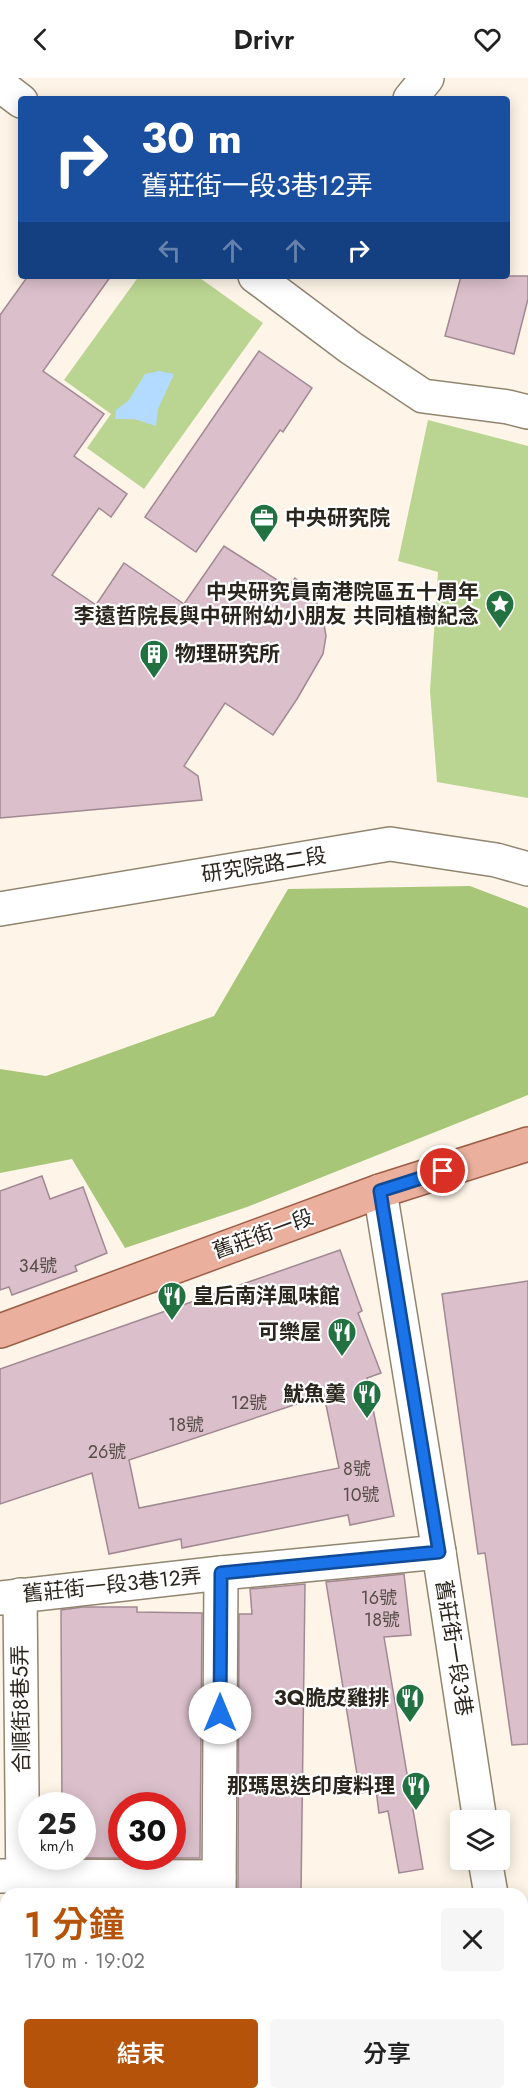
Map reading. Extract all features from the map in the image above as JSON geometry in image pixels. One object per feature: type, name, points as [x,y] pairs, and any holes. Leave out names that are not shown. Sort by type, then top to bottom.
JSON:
[{"type":"main road","name":"舊莊街一段","points":[[0,1331],[380,1191],[528,1144]]},
{"type":"street","points":[[412,96],[427,78]]},
{"type":"street","points":[[0,85],[18,99]]},
{"type":"street","points":[[259,279],[351,348],[423,396],[508,407],[528,412]]},
{"type":"street","name":"研究院路二段","points":[[0,909],[390,844],[496,860],[528,869]]},
{"type":"street","name":"舊莊街一段3巷","points":[[380,1191],[478,1810]]},
{"type":"street","name":"舊莊街一段3巷12弄","points":[[10,1597],[221,1573],[439,1552]]},
{"type":"street","points":[[15,1882],[219,1886],[221,1573]]},
{"type":"street","name":"合順街8巷5弄","points":[[10,1597],[15,1882]]},
{"type":"street","points":[[487,1870],[490,1888]]},
{"type":"green space","points":[[137,279],[201,279],[263,323],[144,489],[87,448],[111,414],[64,380]]},
{"type":"green space","points":[[428,420],[528,446],[528,798],[437,782],[430,691],[438,572],[398,561]]},
{"type":"green space","points":[[470,886],[528,908],[528,1095],[247,1207],[125,1248],[72,1159],[0,1173],[0,1069],[46,1076],[214,1016],[288,889]]},
{"type":"water","points":[[159,371],[174,374],[158,409],[156,426],[134,419],[115,419],[116,410],[129,400],[145,374]]},
{"type":"building","points":[[510,276],[528,276],[528,299],[514,354],[445,336],[460,279],[510,279]]},
{"type":"building","name":"物理研究所","points":[[26,279],[109,279],[43,371],[104,414],[74,456],[127,494],[111,517],[99,508],[52,575],[96,605],[124,563],[184,604],[224,546],[288,587],[295,578],[310,591],[322,612],[326,636],[323,654],[273,735],[225,703],[184,766],[198,776],[202,800],[0,818],[0,315]]},
{"type":"building","points":[[259,351],[312,388],[283,432],[280,430],[196,552],[145,517]]},
{"type":"building","points":[[42,1176],[50,1199],[83,1187],[107,1253],[75,1266],[77,1271],[12,1295],[9,1287],[0,1290],[0,1191]]},
{"type":"building","points":[[340,1250],[362,1311],[358,1313],[381,1373],[367,1378],[394,1516],[350,1525],[348,1515],[182,1548],[181,1539],[109,1554],[92,1473],[0,1504],[0,1369]],"holes":[[[324,1395],[339,1468],[139,1508],[129,1460]]]},
{"type":"building","points":[[528,1281],[528,1744],[512,1745],[485,1553],[478,1554],[442,1294]]},
{"type":"building","points":[[404,1574],[411,1635],[384,1637],[423,1869],[399,1873],[388,1811],[379,1813],[376,1790],[360,1793],[326,1582]]},
{"type":"building","points":[[305,1584],[301,1888],[238,1888],[239,1614],[252,1614],[250,1589]]},
{"type":"building","points":[[83,1607],[137,1607],[137,1612],[202,1613],[200,1858],[186,1858],[186,1792],[108,1792],[108,1858],[96,1858],[96,1792],[62,1792],[61,1610]]},
{"type":"place","name":"中央研究院","points":[[264,544]]},
{"type":"place","name":"中央研究員南港院區五十周年 李遠哲院長與中研附幼小朋友 共同植樹紀念","points":[[500,630]]},
{"type":"place","name":"物理研究所","points":[[154,680]]},
{"type":"place","name":"皇后南洋風味館","points":[[172,1322]]},
{"type":"place","name":"可樂屋","points":[[342,1358]]},
{"type":"place","name":"魷魚羹","points":[[367,1420]]},
{"type":"place","name":"3Q脆皮雞排","points":[[410,1724]]},
{"type":"place","name":"那瑪思迭印度料理","points":[[416,1812]]},
{"type":"route","points":[[220,1713],[221,1573],[439,1552],[380,1191],[443,1171]]}]
